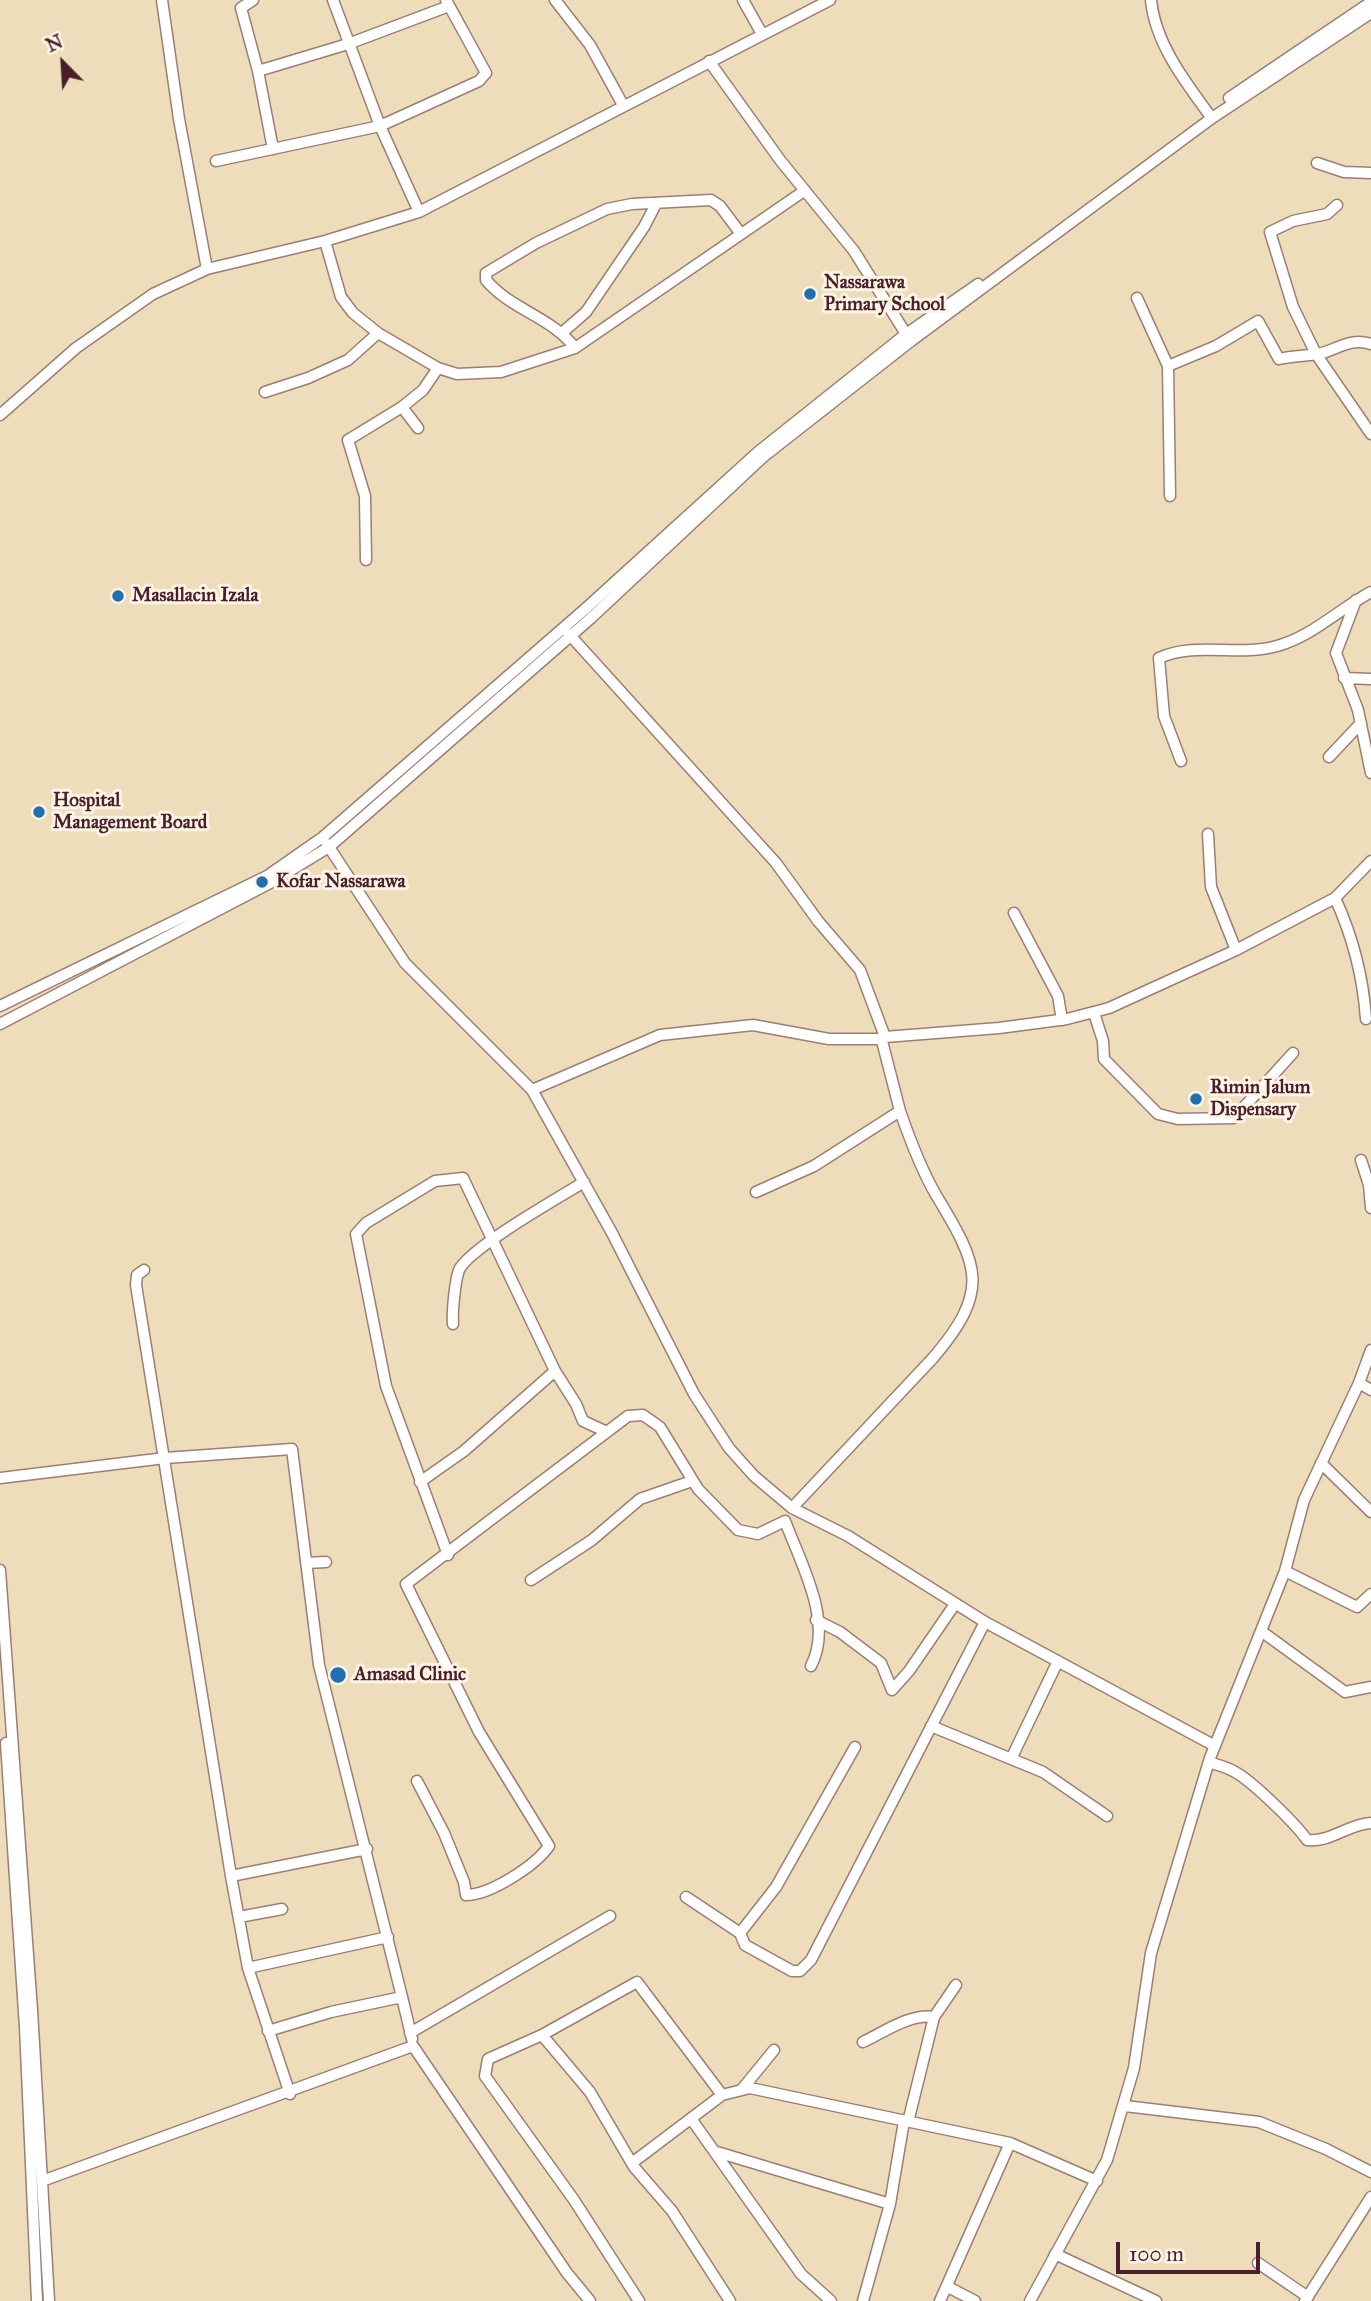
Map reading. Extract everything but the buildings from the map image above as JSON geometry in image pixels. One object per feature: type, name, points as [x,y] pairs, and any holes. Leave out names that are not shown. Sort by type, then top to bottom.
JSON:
[{"type":"street","points":[[162,0],[179,119],[207,269]]},
{"type":"street","points":[[253,0],[241,8],[258,71],[273,149]]},
{"type":"street","points":[[333,0],[380,126],[419,212]]},
{"type":"street","points":[[555,0],[590,45],[623,105]]},
{"type":"street","points":[[743,0],[762,34]]},
{"type":"street","points":[[0,415],[76,348],[153,294],[207,269],[325,242],[419,212],[830,0]]},
{"type":"street","points":[[1151,0],[1155,28],[1188,86],[1208,113]]},
{"type":"street","points":[[0,1006],[267,876],[323,838],[567,632],[758,452],[906,334],[1032,246],[1208,113],[1371,2]]},
{"type":"street","points":[[216,161],[380,126],[480,81],[486,73],[448,3],[348,44],[258,71]]},
{"type":"street","points":[[0,1024],[270,883],[329,847],[763,457],[911,341],[1212,118],[1371,13]]},
{"type":"street","points":[[709,61],[804,191],[854,251],[906,334]]},
{"type":"street","points":[[1317,163],[1344,172],[1371,173]]},
{"type":"street","points":[[325,242],[341,297],[353,313],[378,333],[438,368],[457,374],[501,372],[575,348],[804,191]]},
{"type":"street","points":[[575,348],[564,332],[506,299],[486,280],[486,273],[536,243],[607,209],[711,200],[720,206],[741,234]]},
{"type":"street","points":[[564,332],[586,312],[644,228],[656,204]]},
{"type":"street","points":[[1337,205],[1327,214],[1293,221],[1270,232],[1293,307],[1316,354],[1371,434]]},
{"type":"street","points":[[1137,298],[1168,366],[1170,496]]},
{"type":"street","points":[[1168,366],[1216,346],[1258,321],[1279,359],[1304,353],[1316,354],[1349,341],[1371,344]]},
{"type":"street","points":[[265,392],[309,379],[348,360],[378,333]]},
{"type":"street","points":[[366,561],[365,496],[348,440],[402,407],[423,390],[438,368]]},
{"type":"street","points":[[402,407],[418,428]]},
{"type":"street","points":[[1181,761],[1164,716],[1159,658],[1185,650],[1246,650],[1276,646],[1310,633],[1371,592]]},
{"type":"street","points":[[1356,600],[1336,653],[1361,723],[1371,772]]},
{"type":"street","points":[[567,632],[776,863],[818,921],[860,970],[884,1038],[900,1111],[922,1167],[964,1241],[972,1273],[971,1296],[955,1333],[792,1508]]},
{"type":"street","points":[[1344,678],[1371,679]]},
{"type":"street","points":[[1329,757],[1361,723]]},
{"type":"street","points":[[1208,834],[1211,887],[1237,950]]},
{"type":"street","points":[[323,838],[405,962],[533,1090],[714,1427],[754,1476],[792,1508],[848,1536],[985,1622],[1215,1746]]},
{"type":"street","points":[[533,1090],[660,1035],[753,1025],[829,1039],[884,1038],[999,1028],[1094,1013],[1166,984],[1335,898],[1371,861]]},
{"type":"street","points":[[1335,898],[1347,924],[1363,978],[1366,1018]]},
{"type":"street","points":[[1014,913],[1058,996],[1062,1020]]},
{"type":"street","points":[[1094,1013],[1103,1041],[1104,1059],[1158,1114],[1178,1119],[1234,1118],[1293,1053]]},
{"type":"street","points":[[757,1192],[814,1166],[900,1111]]},
{"type":"street","points":[[1361,1160],[1369,1185],[1371,1208]]},
{"type":"street","points":[[448,1555],[386,1386],[356,1234],[366,1223],[435,1181],[463,1178],[555,1371],[576,1404],[583,1421],[607,1432]]},
{"type":"street","points":[[453,1324],[452,1307],[459,1269],[493,1238],[584,1182]]},
{"type":"street","points":[[144,1270],[137,1275],[136,1285],[231,1876],[248,1968],[290,2094]]},
{"type":"street","points":[[1030,2301],[1107,2160],[1125,2106],[1151,1953],[1209,1762],[1286,1571],[1304,1500],[1359,1383],[1371,1350]]},
{"type":"street","points":[[421,1482],[464,1451],[555,1371]]},
{"type":"street","points":[[1359,1383],[1371,1390]]},
{"type":"street","points":[[417,1781],[444,1833],[464,1882],[466,1895],[476,1895],[528,1867],[538,1861],[549,1846],[479,1732],[406,1584],[448,1555],[628,1416],[643,1415],[660,1427],[692,1481],[738,1530],[758,1534],[786,1521],[815,1595],[820,1650],[811,1666]]},
{"type":"street","points":[[0,1478],[165,1458],[292,1449],[319,1665],[367,1849],[413,2046],[567,2273],[590,2301]]},
{"type":"street","points":[[1321,1463],[1371,1512]]},
{"type":"street","points":[[531,1580],[592,1540],[640,1499],[692,1481]]},
{"type":"street","points":[[306,1563],[326,1562]]},
{"type":"street","points":[[0,1570],[48,2301]]},
{"type":"street","points":[[1286,1571],[1357,1607],[1371,1594]]},
{"type":"street","points":[[816,1619],[840,1632],[881,1663],[892,1690],[909,1671],[955,1604]]},
{"type":"street","points":[[686,1897],[740,1933],[745,1944],[792,1971],[800,1971],[811,1961],[985,1622]]},
{"type":"street","points":[[1261,1631],[1345,1692],[1371,1687]]},
{"type":"street","points":[[0,1658],[25,2027],[37,2301]]},
{"type":"street","points":[[1012,1757],[1058,1661]]},
{"type":"street","points":[[930,1726],[1012,1757],[1043,1772],[1107,1816]]},
{"type":"street","points":[[740,1933],[776,1887],[855,1747]]},
{"type":"street","points":[[1209,1762],[1234,1771],[1255,1785],[1265,1798],[1300,1829],[1307,1840],[1319,1842],[1345,1829],[1371,1823]]},
{"type":"street","points":[[231,1876],[367,1849]]},
{"type":"street","points":[[239,1917],[282,1909]]},
{"type":"street","points":[[410,2034],[610,1916]]},
{"type":"street","points":[[248,1968],[388,1937]]},
{"type":"street","points":[[639,2301],[575,2200],[485,2076],[488,2059],[542,2035],[637,1982],[722,2095]]},
{"type":"street","points":[[863,2301],[890,2204],[906,2121],[934,2017],[956,1985]]},
{"type":"street","points":[[268,2031],[331,2012],[402,1997]]},
{"type":"street","points":[[863,2042],[912,2019],[934,2017]]},
{"type":"street","points":[[542,2035],[590,2092],[632,2163],[672,2211],[730,2301]]},
{"type":"street","points":[[42,2181],[290,2094],[413,2046]]},
{"type":"street","points":[[743,2088],[774,2050]]},
{"type":"street","points":[[632,2163],[722,2095],[743,2088],[1010,2143],[1097,2181]]},
{"type":"street","points":[[1125,2106],[1259,2122],[1326,2149],[1371,2172]]},
{"type":"street","points":[[692,2120],[801,2274],[831,2301]]},
{"type":"street","points":[[940,2301],[1010,2143]]},
{"type":"street","points":[[716,2152],[890,2204]]},
{"type":"street","points":[[1258,2263],[1307,2299],[1371,2197]]},
{"type":"street","points":[[1055,2254],[1156,2301]]},
{"type":"street","points":[[948,2287],[975,2301]]},
{"type":"place","name":"Nassarawa Primary School","points":[[810,294]]},
{"type":"place","name":"Masallacin Izala","points":[[118,596]]},
{"type":"place","name":"Hospital Management Board","points":[[39,812]]},
{"type":"place","name":"Kofar Nassarawa","points":[[262,882]]},
{"type":"place","name":"Rimin Jalum Dispensary","points":[[1196,1099]]},
{"type":"place","name":"Amasad Clinic","points":[[338,1675]]}]
